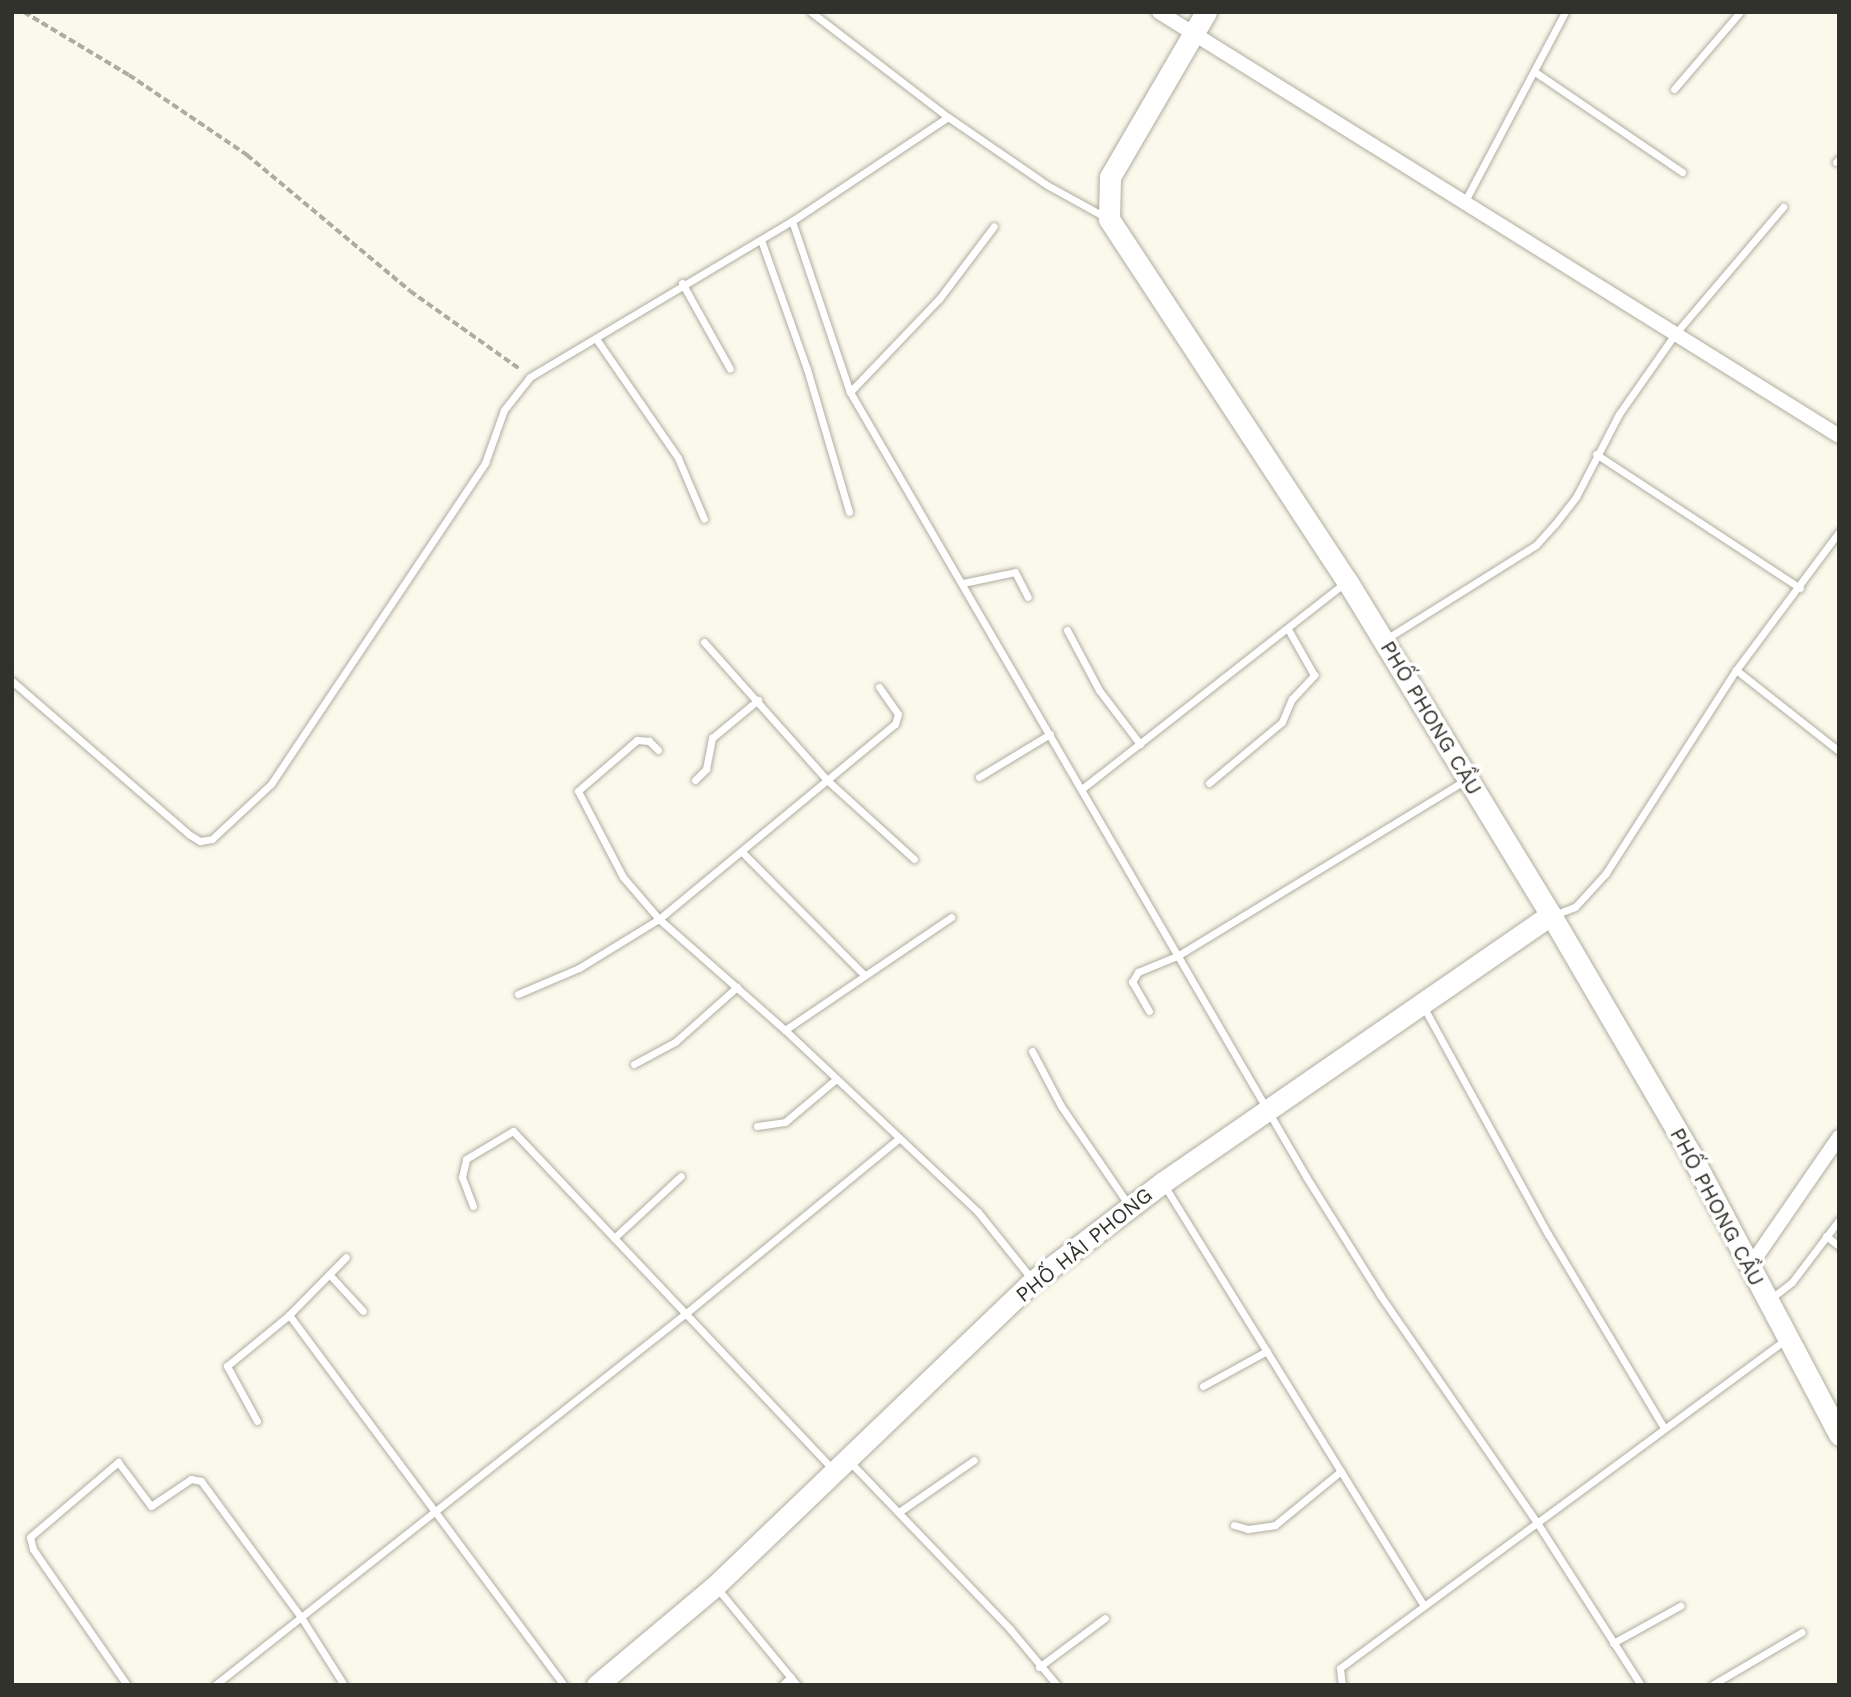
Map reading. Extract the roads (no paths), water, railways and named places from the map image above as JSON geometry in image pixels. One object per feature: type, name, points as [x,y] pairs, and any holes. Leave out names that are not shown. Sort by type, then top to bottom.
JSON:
[{"type":"street","points":[[1158,12],[1839,436]]},
{"type":"street","points":[[1109,219],[1110,177],[1206,12]]},
{"type":"street","name":"PHỐ PHONG CẦU","points":[[1109,219],[1347,581],[1551,915],[1690,1153],[1785,1339],[1839,1435]]},
{"type":"street","name":"PHỐ HẢI PHONG","points":[[597,1685],[715,1586],[1037,1278],[1162,1182],[1551,915]]},
{"type":"street","points":[[1750,1266],[1839,1137]]},
{"type":"lane","points":[[811,12],[948,117],[1047,185],[1109,219]]},
{"type":"lane","points":[[1465,201],[1565,12]]},
{"type":"lane","points":[[1674,89],[1740,12]]},
{"type":"lane","points":[[1535,72],[1682,172]]},
{"type":"lane","points":[[12,681],[190,835],[200,841],[212,839],[271,784],[485,463],[503,410],[530,377],[597,340],[682,283],[792,221],[948,117]]},
{"type":"lane","points":[[1384,640],[1535,545],[1577,497],[1596,454],[1675,334],[1783,207]]},
{"type":"lane","points":[[792,221],[850,392],[1380,1295],[1536,1521],[1641,1685]]},
{"type":"lane","points":[[850,392],[939,299],[995,226]]},
{"type":"lane","points":[[761,240],[807,369],[849,513]]},
{"type":"lane","points":[[682,283],[730,369]]},
{"type":"lane","points":[[597,340],[678,458],[704,519]]},
{"type":"lane","points":[[1596,454],[1800,588]]},
{"type":"lane","points":[[1551,915],[1575,907],[1606,873],[1736,670],[1800,588],[1839,531]]},
{"type":"lane","points":[[963,583],[1015,572],[1028,597]]},
{"type":"lane","points":[[1083,788],[1347,581]]},
{"type":"lane","points":[[1209,783],[1282,722],[1292,699],[1314,675],[1288,629]]},
{"type":"lane","points":[[1067,630],[1099,690],[1140,744]]},
{"type":"lane","points":[[705,642],[828,781],[914,859]]},
{"type":"lane","points":[[1736,670],[1839,751]]},
{"type":"lane","points":[[518,994],[579,968],[659,919],[828,781],[899,718],[879,687]]},
{"type":"lane","points":[[695,780],[706,769],[712,738],[758,700]]},
{"type":"lane","points":[[979,777],[1050,734]]},
{"type":"lane","points":[[658,750],[649,741],[637,740],[578,791],[623,877],[659,919],[785,1030],[978,1212],[1037,1278]]},
{"type":"lane","points":[[1149,1011],[1132,982],[1138,972],[1179,956],[1467,779]]},
{"type":"lane","points":[[742,852],[863,974]]},
{"type":"lane","points":[[785,1030],[863,974],[951,917]]},
{"type":"lane","points":[[634,1064],[675,1042],[737,987]]},
{"type":"lane","points":[[1422,1005],[1548,1234],[1664,1428]]},
{"type":"lane","points":[[1032,1051],[1061,1106],[1130,1208]]},
{"type":"lane","points":[[757,1126],[785,1122],[836,1079]]},
{"type":"lane","points":[[473,1206],[462,1177],[466,1159],[513,1131],[685,1314],[842,1466],[899,1512],[1010,1629],[1039,1667],[1057,1685]]},
{"type":"lane","points":[[215,1685],[685,1314],[899,1138]]},
{"type":"lane","points":[[614,1237],[681,1176]]},
{"type":"lane","points":[[1162,1182],[1423,1605]]},
{"type":"lane","points":[[1766,1302],[1792,1282],[1839,1220]]},
{"type":"lane","points":[[1826,1236],[1839,1246]]},
{"type":"lane","points":[[257,1421],[227,1366],[289,1315],[346,1257]]},
{"type":"lane","points":[[329,1274],[363,1311]]},
{"type":"lane","points":[[289,1315],[565,1685]]},
{"type":"lane","points":[[1342,1685],[1340,1668],[1785,1339]]},
{"type":"lane","points":[[1203,1386],[1267,1351]]},
{"type":"lane","points":[[899,1512],[974,1460]]},
{"type":"lane","points":[[127,1685],[33,1549],[30,1538],[115,1462],[151,1506],[191,1479],[201,1482],[301,1617],[344,1685]]},
{"type":"lane","points":[[1234,1525],[1264,1529],[1275,1525],[1341,1471]]},
{"type":"lane","points":[[715,1586],[797,1685]]},
{"type":"lane","points":[[1613,1643],[1680,1606]]},
{"type":"lane","points":[[1039,1667],[1105,1618]]},
{"type":"lane","points":[[1713,1685],[1802,1632]]},
{"type":"lane","points":[[782,1685],[791,1677]]}]
